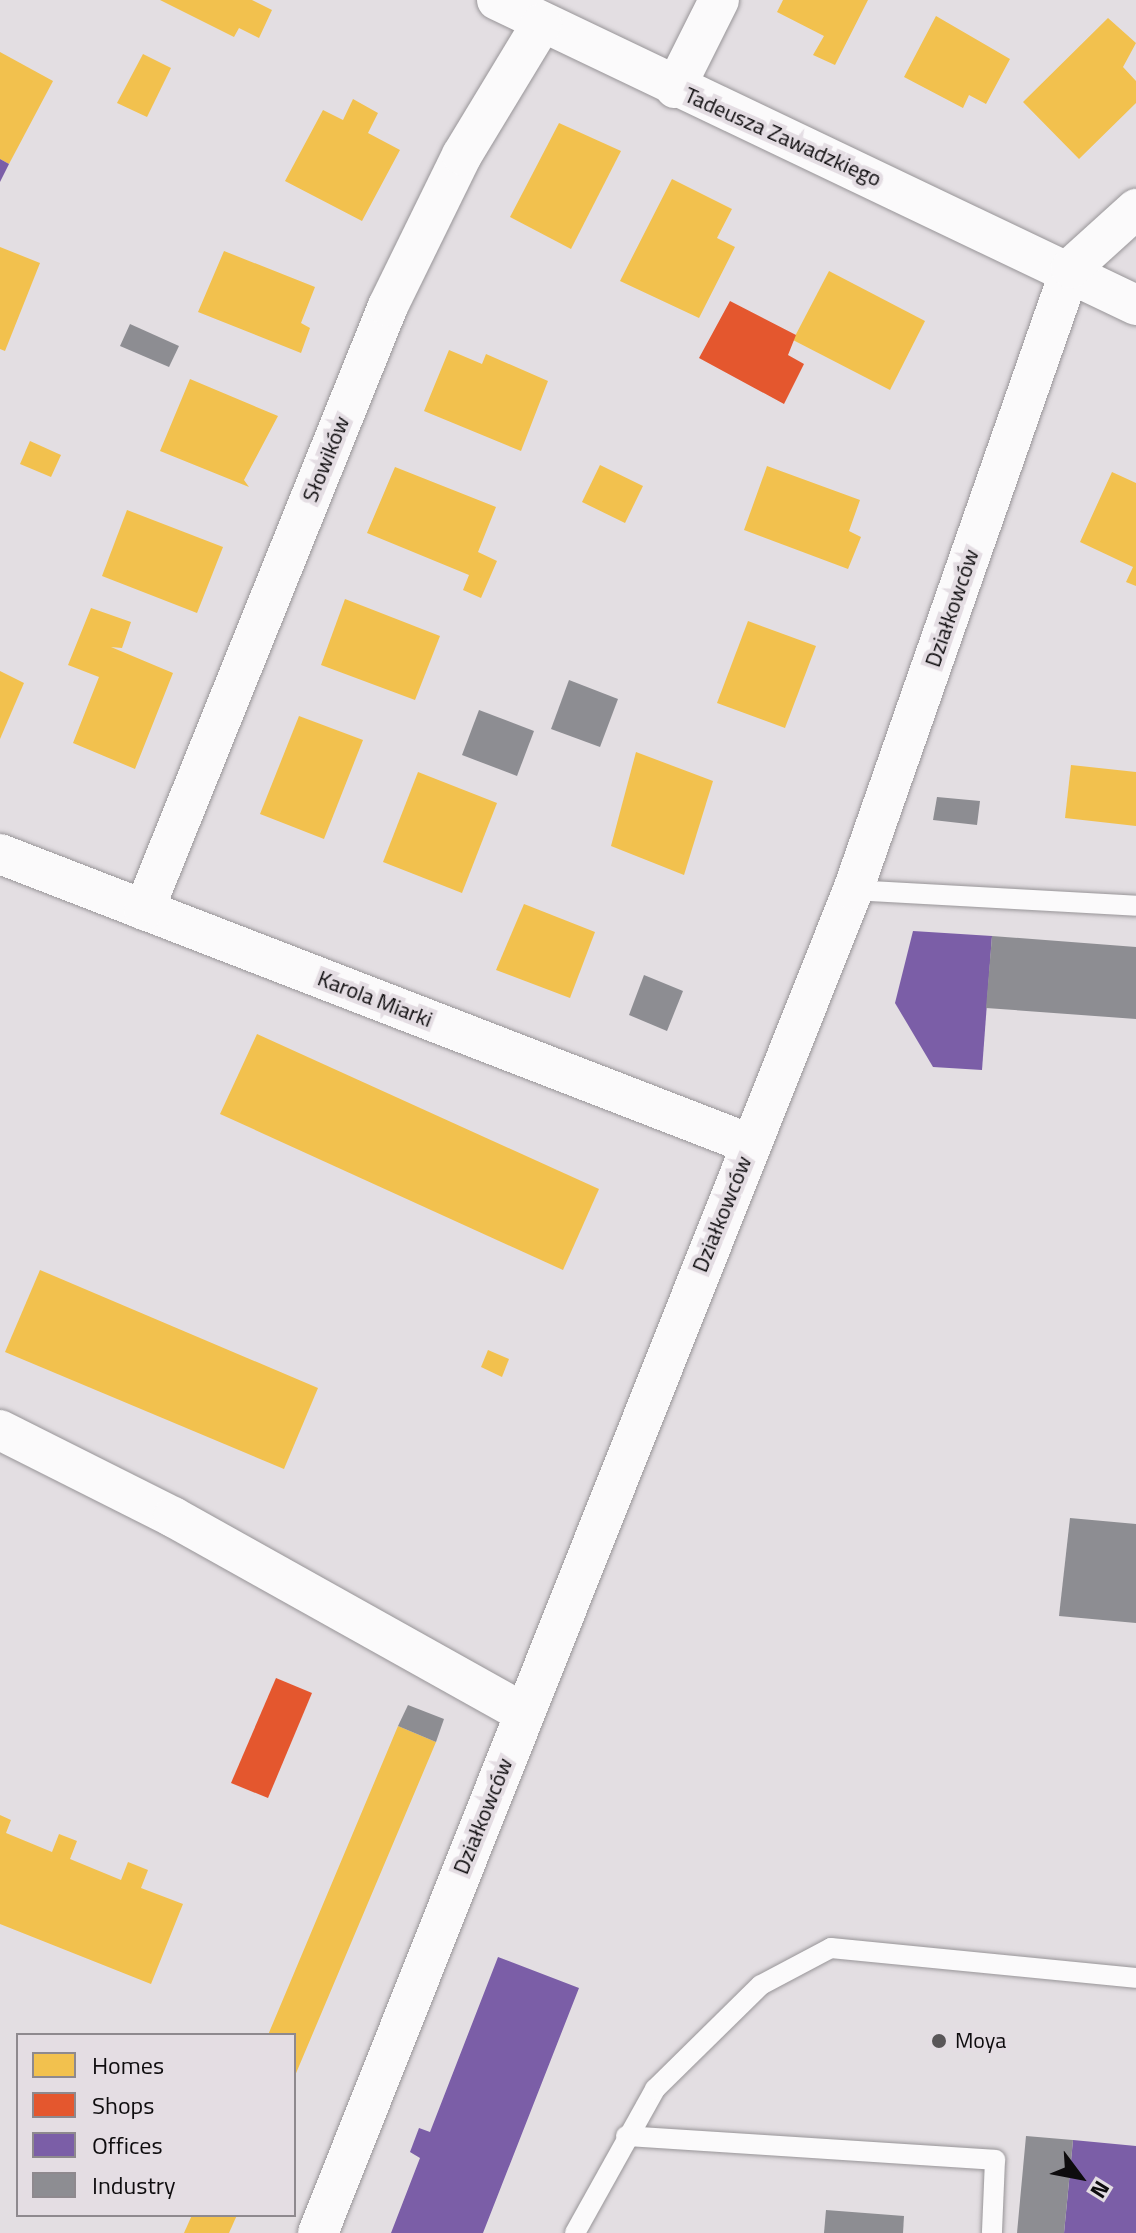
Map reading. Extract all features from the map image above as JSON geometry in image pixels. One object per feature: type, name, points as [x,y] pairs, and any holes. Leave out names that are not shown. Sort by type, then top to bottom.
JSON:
[{"type":"street","name":"Tadeusza Zawadzkiego","points":[[497,0],[675,88],[1071,268],[1136,305]]},
{"type":"street","points":[[675,88],[719,0]]},
{"type":"street","name":"Słowików","points":[[144,910],[388,306],[462,155],[542,23]]},
{"type":"street","name":"Działkowców","points":[[318,2233],[853,890],[1071,268],[1136,209]]},
{"type":"street","name":"Karola Miarki","points":[[0,854],[750,1144]]},
{"type":"street","points":[[0,1430],[173,1517],[524,1713]]},
{"type":"lane","points":[[853,890],[1136,906]]},
{"type":"lane","points":[[575,2233],[626,2136],[655,2089],[761,1985],[831,1948],[1136,1978]]},
{"type":"lane","points":[[626,2136],[995,2160],[992,2233]]},
{"type":"building: Homes","points":[[160,0],[252,0],[272,10],[259,38],[239,28],[234,37]]},
{"type":"building: Homes","points":[[783,0],[868,0],[835,65],[813,55],[824,36],[777,12]]},
{"type":"building: Homes","points":[[936,16],[1010,59],[986,104],[969,95],[963,108],[904,77]]},
{"type":"building: Homes","points":[[1108,18],[1136,43],[1123,67],[1136,81],[1136,103],[1079,159],[1023,102]]},
{"type":"building: Homes","points":[[0,52],[53,81],[9,164],[0,159]]},
{"type":"building: Homes","points":[[143,54],[171,68],[147,117],[117,103]]},
{"type":"building: Homes","points":[[353,99],[378,113],[368,133],[400,150],[362,221],[285,181],[323,110],[343,120]]},
{"type":"building: Homes","points":[[559,123],[621,151],[571,249],[510,217]]},
{"type":"building: Homes","points":[[672,179],[732,209],[717,238],[735,247],[699,318],[620,281]]},
{"type":"building: Homes","points":[[0,247],[40,263],[5,351],[0,349]]},
{"type":"building: Homes","points":[[224,251],[315,287],[301,323],[310,328],[301,353],[198,312]]},
{"type":"building: Homes","points":[[829,271],[925,321],[890,390],[793,340]]},
{"type":"building: Homes","points":[[449,350],[482,364],[486,354],[548,381],[521,451],[424,411]]},
{"type":"building: Homes","points":[[190,379],[278,416],[244,480],[249,487],[160,451]]},
{"type":"building: Homes","points":[[30,441],[61,455],[51,477],[20,464]]},
{"type":"building: Homes","points":[[600,465],[643,486],[625,523],[582,502]]},
{"type":"building: Homes","points":[[767,466],[860,500],[849,531],[861,537],[848,569],[744,530]]},
{"type":"building: Homes","points":[[395,467],[496,507],[478,552],[497,561],[481,598],[463,590],[469,575],[367,533]]},
{"type":"building: Homes","points":[[1112,472],[1136,483],[1136,586],[1126,582],[1133,567],[1080,542]]},
{"type":"building: Homes","points":[[127,510],[223,547],[197,613],[102,576]]},
{"type":"building: Homes","points":[[345,599],[440,636],[415,700],[321,665]]},
{"type":"building: Homes","points":[[91,608],[131,622],[122,648],[111,647],[173,673],[135,769],[73,743],[99,677],[68,665]]},
{"type":"building: Homes","points":[[748,621],[816,646],[785,728],[717,703]]},
{"type":"building: Homes","points":[[0,671],[24,683],[0,739]]},
{"type":"building: Homes","points":[[299,716],[363,740],[324,839],[260,814]]},
{"type":"building: Homes","points":[[636,752],[713,781],[684,875],[611,846]]},
{"type":"building: Homes","points":[[1071,765],[1136,772],[1136,826],[1065,818]]},
{"type":"building: Homes","points":[[418,772],[497,803],[462,893],[383,862]]},
{"type":"building: Homes","points":[[524,904],[595,932],[570,998],[496,970]]},
{"type":"building: Homes","points":[[257,1034],[599,1189],[563,1270],[220,1114]]},
{"type":"building: Homes","points":[[40,1270],[318,1388],[284,1469],[5,1352]]},
{"type":"building: Homes","points":[[488,1350],[509,1359],[502,1377],[481,1367]]},
{"type":"building: Homes","points":[[398,1726],[436,1742],[296,2073],[296,2033],[269,2033]]},
{"type":"building: Homes","points":[[0,1815],[11,1820],[6,1833],[52,1852],[59,1834],[77,1841],[70,1859],[121,1880],[128,1862],[148,1870],[141,1888],[183,1904],[151,1984],[0,1924]]},
{"type":"building: Homes","points":[[191,2217],[236,2217],[229,2233],[184,2233]]},
{"type":"building: Shops","points":[[730,301],[796,335],[788,355],[804,364],[784,404],[699,358]]},
{"type":"building: Shops","points":[[276,1678],[312,1693],[268,1798],[231,1783]]},
{"type":"building: Offices","points":[[0,159],[9,164],[0,182]]},
{"type":"building: Offices","points":[[913,931],[992,936],[982,1070],[933,1067],[895,1003]]},
{"type":"building: Offices","points":[[498,1957],[579,1988],[483,2233],[391,2233],[420,2158],[410,2152],[419,2128],[430,2132]]},
{"type":"building: Offices","points":[[1073,2140],[1136,2146],[1136,2233],[1064,2233]]},
{"type":"building: Industry","points":[[130,324],[179,346],[169,367],[120,346]]},
{"type":"building: Industry","points":[[569,680],[618,699],[600,747],[551,729]]},
{"type":"building: Industry","points":[[479,710],[534,731],[517,776],[462,755]]},
{"type":"building: Industry","points":[[937,797],[980,801],[977,825],[933,820]]},
{"type":"building: Industry","points":[[992,936],[1136,947],[1136,1019],[986,1008]]},
{"type":"building: Industry","points":[[644,975],[683,991],[667,1031],[629,1015]]},
{"type":"building: Industry","points":[[1070,1518],[1136,1524],[1136,1623],[1059,1616]]},
{"type":"building: Industry","points":[[408,1705],[444,1719],[436,1742],[398,1726]]},
{"type":"building: Industry","points":[[1026,2136],[1073,2140],[1064,2233],[1017,2233]]},
{"type":"building: Industry","points":[[826,2210],[904,2216],[903,2233],[824,2233]]},
{"type":"place","name":"Moya","points":[[939,2041]]}]
